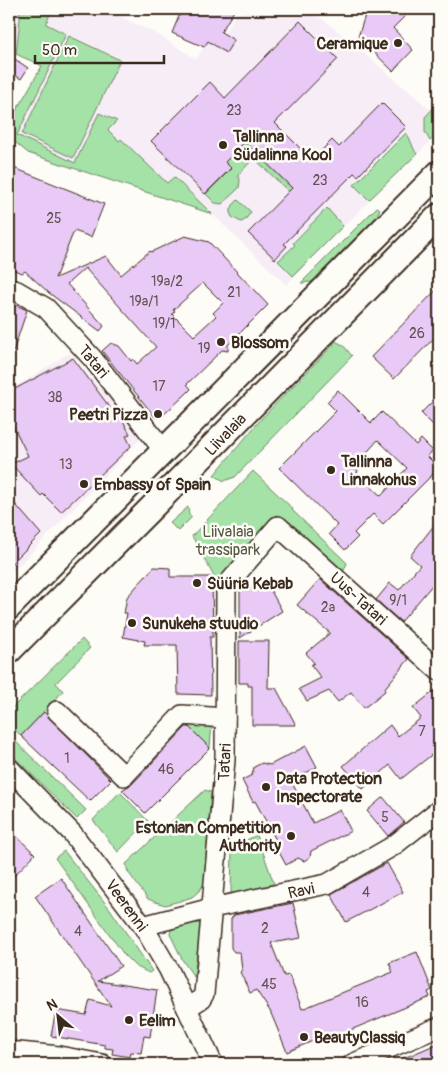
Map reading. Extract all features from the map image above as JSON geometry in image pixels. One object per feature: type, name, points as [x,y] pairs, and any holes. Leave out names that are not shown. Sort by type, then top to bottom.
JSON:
[{"type":"main road","name":"Liivalaia","points":[[9,608],[439,172]]},
{"type":"main road","name":"Liivalaia","points":[[9,651],[194,466],[439,216]]},
{"type":"street","name":"Tatari","points":[[9,288],[46,308],[93,359],[164,451]]},
{"type":"street","name":"Tatari","points":[[187,1008],[202,1000],[204,994],[212,908],[225,760],[226,586],[278,526]]},
{"type":"street","name":"Uus-Tatari","points":[[278,526],[439,671]]},
{"type":"street","points":[[57,711],[124,776],[182,716],[225,718]]},
{"type":"street","name":"Veerenni","points":[[9,768],[72,833],[143,926],[169,970],[213,1064]]},
{"type":"street","name":"Ravi","points":[[143,926],[212,908],[327,884],[393,846],[439,810]]},
{"type":"street","points":[[352,1064],[439,1027]]},
{"type":"street","points":[[9,1051],[59,1056],[102,1064]]},
{"type":"shaded area","name":"Tallinna Südalinna Kool","points":[[9,9],[105,9],[157,34],[196,59],[208,41],[225,53],[234,40],[224,34],[236,14],[256,9],[302,9],[327,22],[439,117],[432,125],[439,133],[286,285],[212,214],[28,153],[9,137],[9,123],[42,66],[9,50]]},
{"type":"shaded area","points":[[69,353],[143,436],[9,576],[9,391]]},
{"type":"green space","points":[[19,9],[52,9],[46,24],[66,34],[17,135],[75,163],[99,113],[117,121],[108,130],[119,141],[121,139],[167,183],[174,177],[212,214],[28,153],[9,137],[9,123],[42,66],[16,54],[20,19]]},
{"type":"green space","points":[[69,36],[120,60],[73,158],[22,134]]},
{"type":"green space","points":[[439,102],[439,133],[430,141],[425,132],[425,117]]},
{"type":"green space","points":[[406,133],[417,154],[369,200],[354,185]]},
{"type":"green space","points":[[245,142],[292,188],[289,192],[254,158],[238,175],[240,180],[239,188],[222,204],[215,203],[206,194],[231,169],[225,162]]},
{"type":"green space","points":[[238,200],[251,212],[241,222],[232,217],[230,213],[233,205]]},
{"type":"green space","points":[[377,207],[380,209],[375,220],[317,279],[301,283]]},
{"type":"green space","points":[[327,208],[343,226],[293,276],[278,261],[295,245],[293,243]]},
{"type":"green space","points":[[335,341],[343,345],[352,356],[235,477],[224,481],[214,475],[262,418]]},
{"type":"green space","name":"Liivalaia trassipark","points":[[253,471],[347,563],[342,575],[283,521],[218,584],[192,536]]},
{"type":"green space","points":[[188,507],[189,515],[192,517],[178,531],[170,523]]},
{"type":"green space","points":[[82,639],[90,648],[56,683],[63,691],[21,736],[14,728],[9,711]]},
{"type":"green space","points":[[212,723],[210,748],[187,725]]},
{"type":"green space","points":[[9,735],[86,810],[77,819],[9,752]]},
{"type":"green space","points":[[205,790],[211,792],[204,884],[192,897],[180,901],[165,905],[148,899],[128,872],[126,864]]},
{"type":"green space","points":[[120,792],[148,821],[118,852],[93,820]]},
{"type":"green space","points":[[257,835],[274,884],[231,894],[232,847]]},
{"type":"green space","points":[[64,851],[110,909],[152,971],[149,973],[135,966],[125,956],[55,858]]},
{"type":"green space","points":[[201,923],[194,977],[183,961],[170,934],[171,930],[175,928]]},
{"type":"building","points":[[182,9],[235,9],[221,32],[234,40],[226,53],[208,41],[204,47],[172,33]]},
{"type":"building","points":[[367,9],[412,9],[393,28],[413,50],[393,71],[358,37]]},
{"type":"building","points":[[300,21],[338,59],[275,123],[312,160],[332,140],[339,147],[382,103],[406,127],[358,176],[354,173],[284,244],[287,246],[275,259],[248,233],[292,188],[245,142],[225,162],[231,168],[205,194],[151,141],[210,82],[225,98]]},
{"type":"building","points":[[9,55],[28,68],[21,79],[9,71]]},
{"type":"building","points":[[9,166],[104,204],[91,237],[74,231],[55,278],[106,256],[121,275],[150,251],[185,236],[209,242],[268,305],[228,345],[228,351],[222,350],[187,384],[191,389],[184,396],[162,416],[155,417],[102,351],[111,343],[119,346],[131,361],[133,359],[137,364],[156,347],[85,268],[67,284],[104,326],[100,331],[49,293],[25,271],[22,273],[9,268]],"holes":[[[203,283],[223,303],[213,313],[216,316],[194,336],[172,314],[175,311],[173,310]]]},
{"type":"building","points":[[439,287],[439,333],[394,379],[371,357]]},
{"type":"building","points":[[9,302],[27,310],[11,358],[9,357]]},
{"type":"building","points":[[73,358],[114,413],[118,411],[130,434],[126,436],[131,446],[61,512],[43,494],[41,496],[11,464],[28,456],[9,417],[9,392]]},
{"type":"building","name":"Tallinna Linnakohus","points":[[338,390],[371,423],[382,412],[416,445],[421,439],[433,451],[427,456],[439,468],[383,524],[373,514],[354,533],[358,537],[345,550],[329,534],[337,525],[279,468],[336,411],[327,402]],"holes":[[[378,440],[407,468],[381,496],[357,474],[360,460]]]},
{"type":"building","points":[[439,395],[439,431],[421,413]]},
{"type":"building","points":[[9,497],[41,534],[9,566]]},
{"type":"building","points":[[439,519],[439,589],[433,584],[401,622],[376,600],[390,583],[399,590],[420,565],[410,556]]},
{"type":"building","points":[[154,567],[170,568],[170,577],[212,577],[213,637],[210,637],[211,695],[178,694],[177,645],[144,645],[145,641],[123,637],[127,613],[124,613],[127,597]]},
{"type":"building","points":[[320,579],[409,659],[384,689],[385,691],[364,708],[351,692],[338,702],[329,691],[307,701],[299,689],[321,678],[311,665],[314,663],[306,653],[330,633],[297,605]]},
{"type":"building","points":[[240,587],[270,589],[282,611],[240,638]]},
{"type":"building","points":[[239,641],[269,641],[268,688],[276,688],[296,725],[252,725],[252,686],[248,686],[248,683],[239,683]]},
{"type":"building","points":[[439,687],[439,749],[401,779],[390,765],[363,789],[343,766],[390,725],[398,736],[421,718],[413,708]]},
{"type":"building","points":[[44,712],[111,780],[90,801],[21,736]]},
{"type":"building","points":[[186,727],[189,727],[210,748],[145,813],[122,790],[132,784]]},
{"type":"building","points":[[306,746],[317,767],[291,781],[313,823],[340,810],[351,831],[311,851],[310,857],[304,861],[298,858],[286,865],[274,843],[277,842],[242,780],[252,775],[254,767],[262,763],[270,765]]},
{"type":"building","points":[[383,797],[404,822],[388,836],[367,811]]},
{"type":"building","points":[[9,829],[35,854],[9,881]]},
{"type":"building","points":[[387,863],[403,892],[346,922],[331,894]]},
{"type":"building","points":[[61,878],[121,966],[98,981],[157,990],[150,1037],[144,1036],[141,1053],[131,1052],[130,1057],[112,1054],[113,1049],[105,1048],[105,1045],[51,1036],[56,1010],[86,1015],[90,1000],[111,1006],[35,896]]},
{"type":"building","points":[[293,903],[301,938],[271,943],[284,976],[289,975],[302,1009],[393,972],[389,963],[417,952],[432,990],[428,992],[430,997],[324,1041],[322,1037],[287,1052],[270,1011],[256,990],[250,993],[240,972],[242,970],[240,952],[234,952],[231,948],[231,919],[234,915]]},
{"type":"building","points":[[439,1043],[439,1064],[390,1064]]},
{"type":"place","name":"Ceramique","points":[[398,43]]},
{"type":"place","name":"Tallinna Südalinna Kool","points":[[223,145]]},
{"type":"place","name":"Blossom","points":[[221,342]]},
{"type":"place","name":"Peetri Pizza","points":[[158,414]]},
{"type":"place","name":"Tallinna Linnakohus","points":[[331,470]]},
{"type":"place","name":"Embassy of Spain","points":[[84,484]]},
{"type":"place","name":"Süüria Kebab","points":[[197,583]]},
{"type":"place","name":"Sunukeha stuudio","points":[[132,623]]},
{"type":"place","name":"Data Protection Inspectorate","points":[[266,787]]},
{"type":"place","name":"Estonian Competition Authority","points":[[291,836]]},
{"type":"place","name":"Eelim","points":[[129,1020]]},
{"type":"place","name":"BeautyClassiq","points":[[304,1037]]}]
